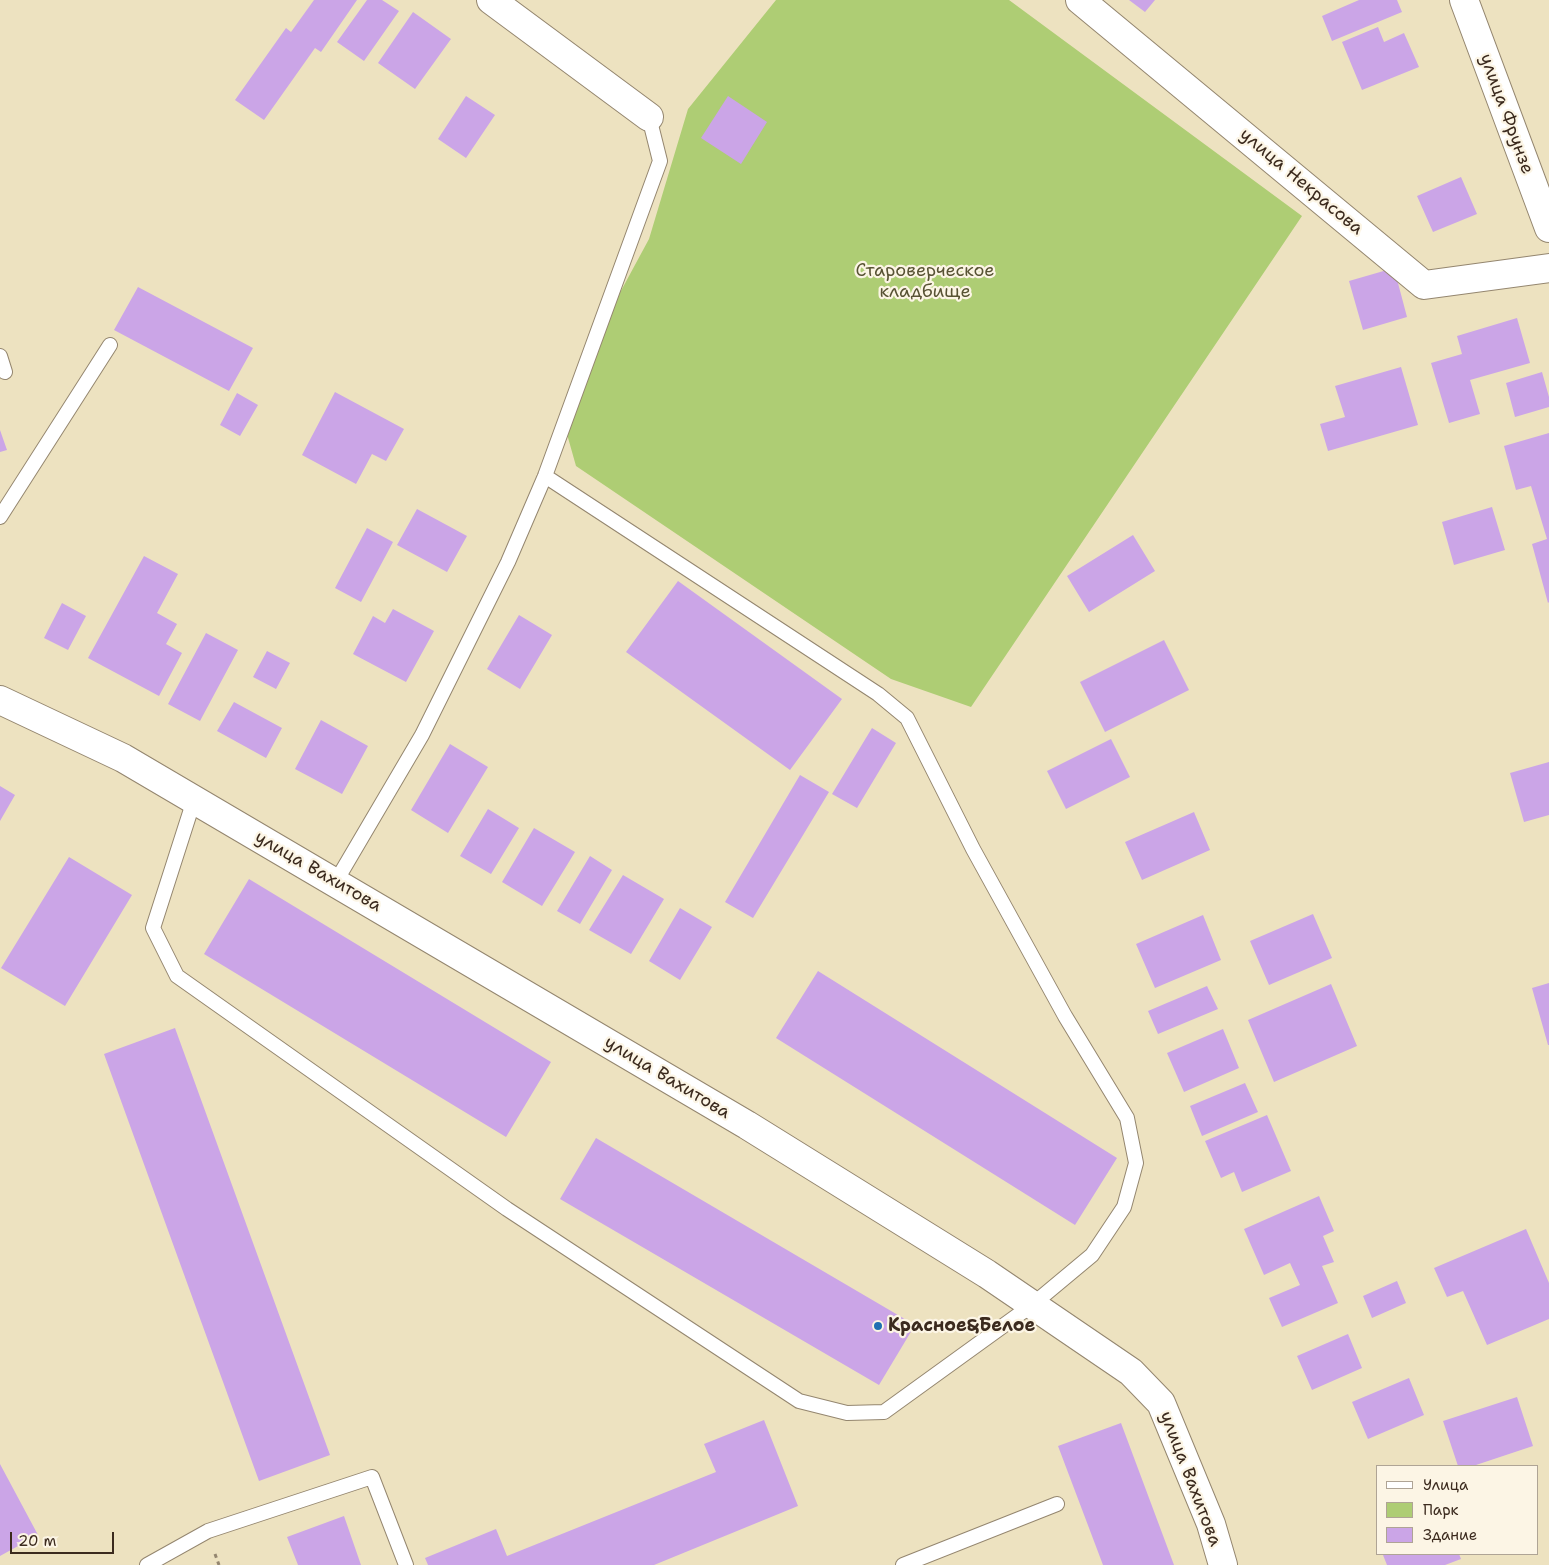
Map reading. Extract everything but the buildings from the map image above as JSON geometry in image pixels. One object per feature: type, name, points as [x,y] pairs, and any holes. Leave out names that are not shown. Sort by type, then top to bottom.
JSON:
[{"type":"street","points":[[491,0],[649,117]]},
{"type":"street","name":"улица Некрасова","points":[[1080,0],[1424,284],[1549,268]]},
{"type":"street","name":"улица Фрунзе","points":[[1464,0],[1549,228]]},
{"type":"street","name":"улица Вахитова","points":[[0,700],[123,758],[747,1125],[987,1274],[1131,1372],[1161,1403],[1211,1524],[1222,1565]]},
{"type":"lane","points":[[335,883],[422,735],[508,562],[545,476],[660,161],[649,117]]},
{"type":"lane","points":[[0,517],[110,345]]},
{"type":"lane","points":[[0,356],[5,372]]},
{"type":"lane","points":[[194,800],[153,928],[177,976],[507,1209],[799,1401],[847,1413],[884,1412],[1032,1304],[1092,1255],[1124,1207],[1136,1162],[1127,1118],[1065,1016],[978,858],[907,718],[878,694],[545,476]]},
{"type":"lane","points":[[147,1565],[208,1531],[372,1477],[406,1565]]},
{"type":"lane","points":[[903,1565],[1056,1504]]},
{"type":"green space","name":"Староверческое кладбище","points":[[776,0],[1009,0],[1302,216],[971,707],[891,679],[576,466],[563,420],[576,374],[649,239],[688,109]]},
{"type":"place","name":"Красное&Белое","points":[[878,1326]]}]
